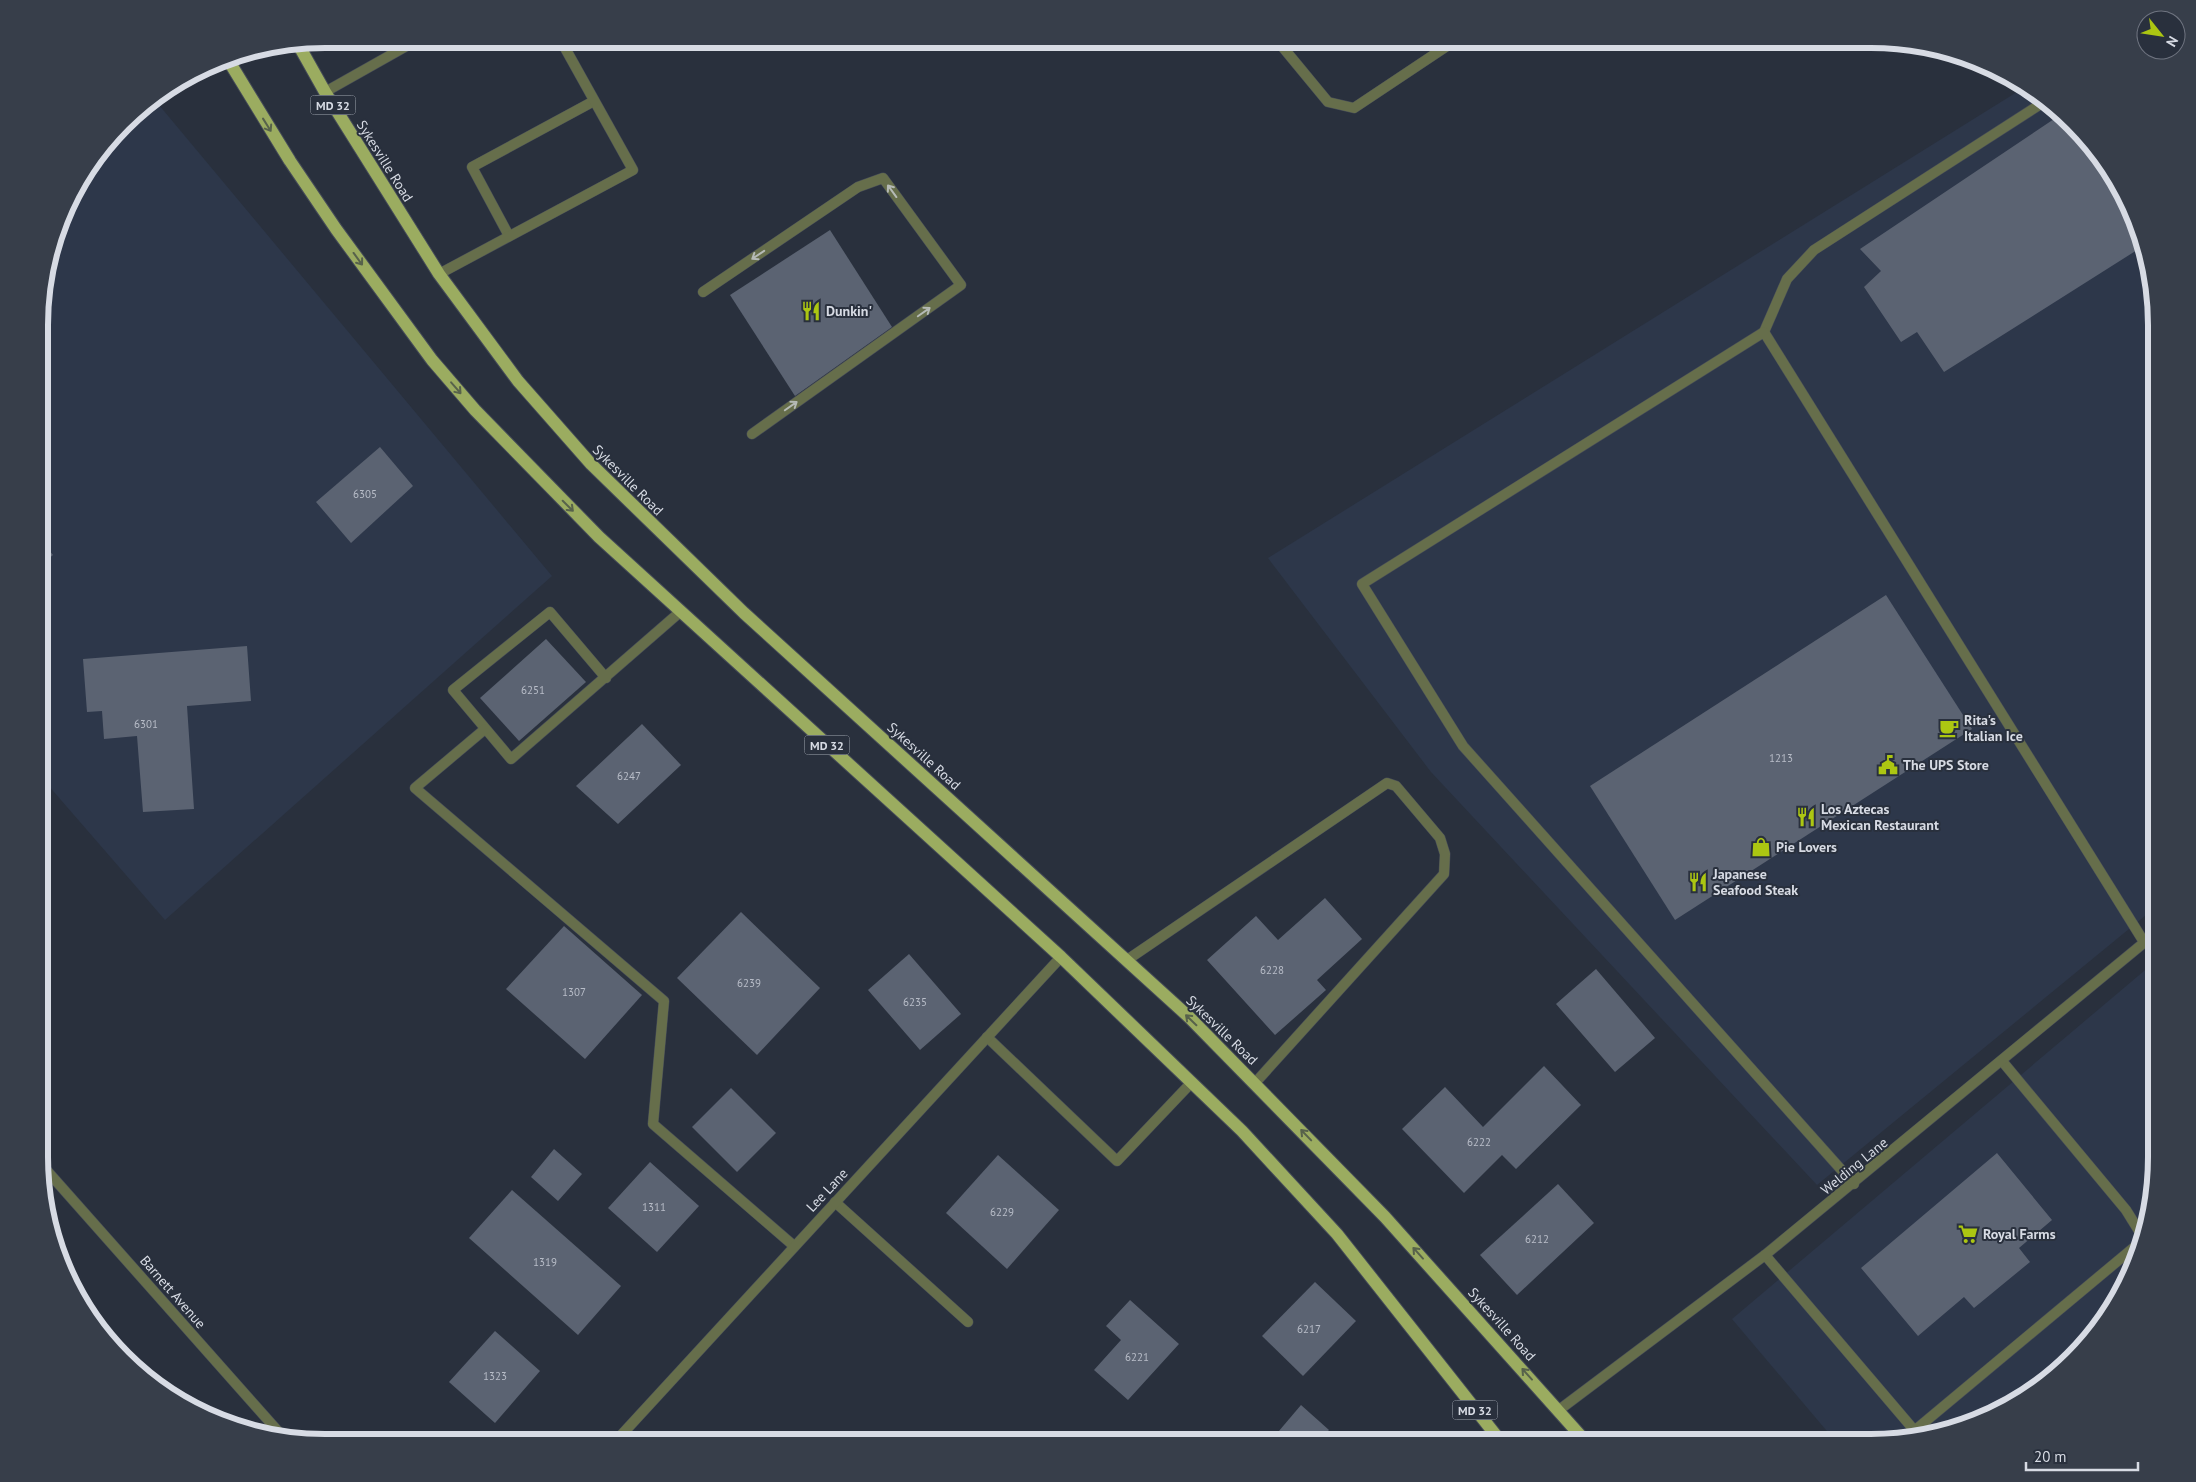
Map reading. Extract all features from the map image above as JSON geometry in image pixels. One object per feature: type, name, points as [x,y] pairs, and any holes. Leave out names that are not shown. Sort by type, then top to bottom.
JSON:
[{"type":"main road","name":"Sykesville Road","points":[[301,49],[325,92],[439,274],[524,389],[591,464],[744,613],[1127,960],[1255,1083],[1384,1217],[1579,1434]]},
{"type":"main road","name":"MD 32","points":[[231,64],[290,162],[336,229],[432,360],[475,410],[599,537],[1061,957],[1242,1131],[1337,1234],[1495,1434]]},
{"type":"street","points":[[325,92],[405,47]]},
{"type":"street","points":[[439,274],[633,170],[564,47]]},
{"type":"street","points":[[1283,47],[1328,102],[1354,108],[1445,47]]},
{"type":"street","points":[[509,236],[472,167],[594,101]]},
{"type":"street","points":[[1854,1184],[1463,746],[1362,584],[1764,332],[1787,279],[1814,250],[2040,105]]},
{"type":"street","points":[[703,292],[858,187],[882,178],[961,285],[752,434]]},
{"type":"street","points":[[1764,332],[2144,942]]},
{"type":"street","points":[[606,678],[550,612],[452,690],[511,759],[606,678],[680,612]]},
{"type":"street","points":[[485,729],[415,788],[664,1001],[653,1124],[794,1246]]},
{"type":"street","points":[[1127,960],[1387,784],[1396,786],[1440,838],[1445,854],[1444,874],[1255,1083]]},
{"type":"street","name":"Welding Lane","points":[[1559,1410],[1765,1255],[1854,1184],[2148,939]]},
{"type":"street","name":"Lee Lane","points":[[622,1434],[1061,957]]},
{"type":"street","points":[[987,1037],[1117,1161],[1192,1082]]},
{"type":"street","points":[[2002,1061],[2126,1210],[2139,1230]]},
{"type":"street","name":"Barnett Avenue","points":[[48,1172],[277,1430]]},
{"type":"street","points":[[835,1202],[968,1322]]},
{"type":"street","points":[[1922,1429],[2133,1248]]},
{"type":"street","points":[[1765,1255],[1914,1431]]},
{"type":"shaded area","points":[[2019,91],[2054,116],[2080,142],[2102,171],[2120,202],[2134,236],[2146,289],[2148,307],[2148,913],[1817,1185],[1431,772],[1268,558]]},
{"type":"shaded area","points":[[158,104],[552,576],[165,920],[47,784],[47,325],[50,289],[62,236],[85,186],[116,142],[142,116]]},
{"type":"shaded area","points":[[2148,968],[2148,1175],[2139,1229],[2120,1280],[2102,1311],[2080,1340],[2054,1366],[2010,1397],[1960,1420],[1925,1429],[1889,1434],[1829,1434],[1732,1319]]},
{"type":"building","points":[[2056,118],[2080,142],[2102,171],[2120,202],[2138,249],[1944,372],[1917,332],[1901,342],[1864,287],[1881,271],[1860,249]]},
{"type":"building","name":"Dunkin'","points":[[830,230],[892,327],[795,396],[730,295]]},
{"type":"building","points":[[380,447],[413,486],[351,543],[316,502]]},
{"type":"building","points":[[47,548],[53,555],[47,560]]},
{"type":"building","points":[[1886,595],[1972,729],[1675,920],[1590,786]]},
{"type":"building","points":[[546,639],[586,682],[519,741],[480,698]]},
{"type":"building","points":[[247,646],[251,701],[187,706],[194,809],[143,812],[137,736],[104,739],[102,711],[87,712],[83,659]]},
{"type":"building","points":[[642,724],[681,765],[618,824],[576,786]]},
{"type":"building","points":[[1325,898],[1362,939],[1317,980],[1326,990],[1275,1035],[1207,960],[1256,916],[1278,940]]},
{"type":"building","points":[[741,912],[820,988],[757,1055],[677,978]]},
{"type":"building","points":[[564,926],[642,995],[585,1059],[506,989]]},
{"type":"building","points":[[909,954],[961,1014],[920,1050],[868,990]]},
{"type":"building","points":[[1596,969],[1655,1038],[1615,1072],[1556,1004]]},
{"type":"building","points":[[1544,1066],[1581,1105],[1516,1169],[1502,1155],[1464,1193],[1402,1129],[1445,1087],[1483,1127]]},
{"type":"building","points":[[731,1088],[776,1133],[737,1172],[692,1127]]},
{"type":"building","points":[[554,1149],[582,1174],[558,1201],[531,1177]]},
{"type":"building","name":"Royal Farms","points":[[1997,1153],[2052,1220],[2019,1248],[2030,1262],[1974,1308],[1964,1297],[1918,1336],[1861,1268]]},
{"type":"building","points":[[998,1155],[1059,1210],[1007,1269],[946,1213]]},
{"type":"building","points":[[650,1162],[699,1206],[657,1252],[608,1208]]},
{"type":"building","points":[[1558,1184],[1594,1223],[1517,1295],[1480,1255]]},
{"type":"building","points":[[512,1190],[621,1286],[578,1335],[469,1238]]},
{"type":"building","points":[[1315,1282],[1356,1321],[1303,1376],[1262,1336]]},
{"type":"building","points":[[1130,1300],[1179,1344],[1128,1400],[1094,1370],[1121,1340],[1106,1326]]},
{"type":"building","points":[[495,1331],[540,1371],[495,1423],[449,1382]]},
{"type":"building","points":[[1301,1405],[1329,1430],[1325,1434],[1276,1434]]},
{"type":"place","name":"Dunkin'","points":[[811,311]]},
{"type":"place","name":"Rita's Italian Ice","points":[[1949,728]]},
{"type":"place","name":"The UPS Store","points":[[1888,765]]},
{"type":"place","name":"Los Aztecas Mexican Restaurant","points":[[1806,817]]},
{"type":"place","name":"Pie Lovers","points":[[1761,847]]},
{"type":"place","name":"Japanese Seafood Steak","points":[[1698,882]]},
{"type":"place","name":"Royal Farms","points":[[1968,1234]]}]
